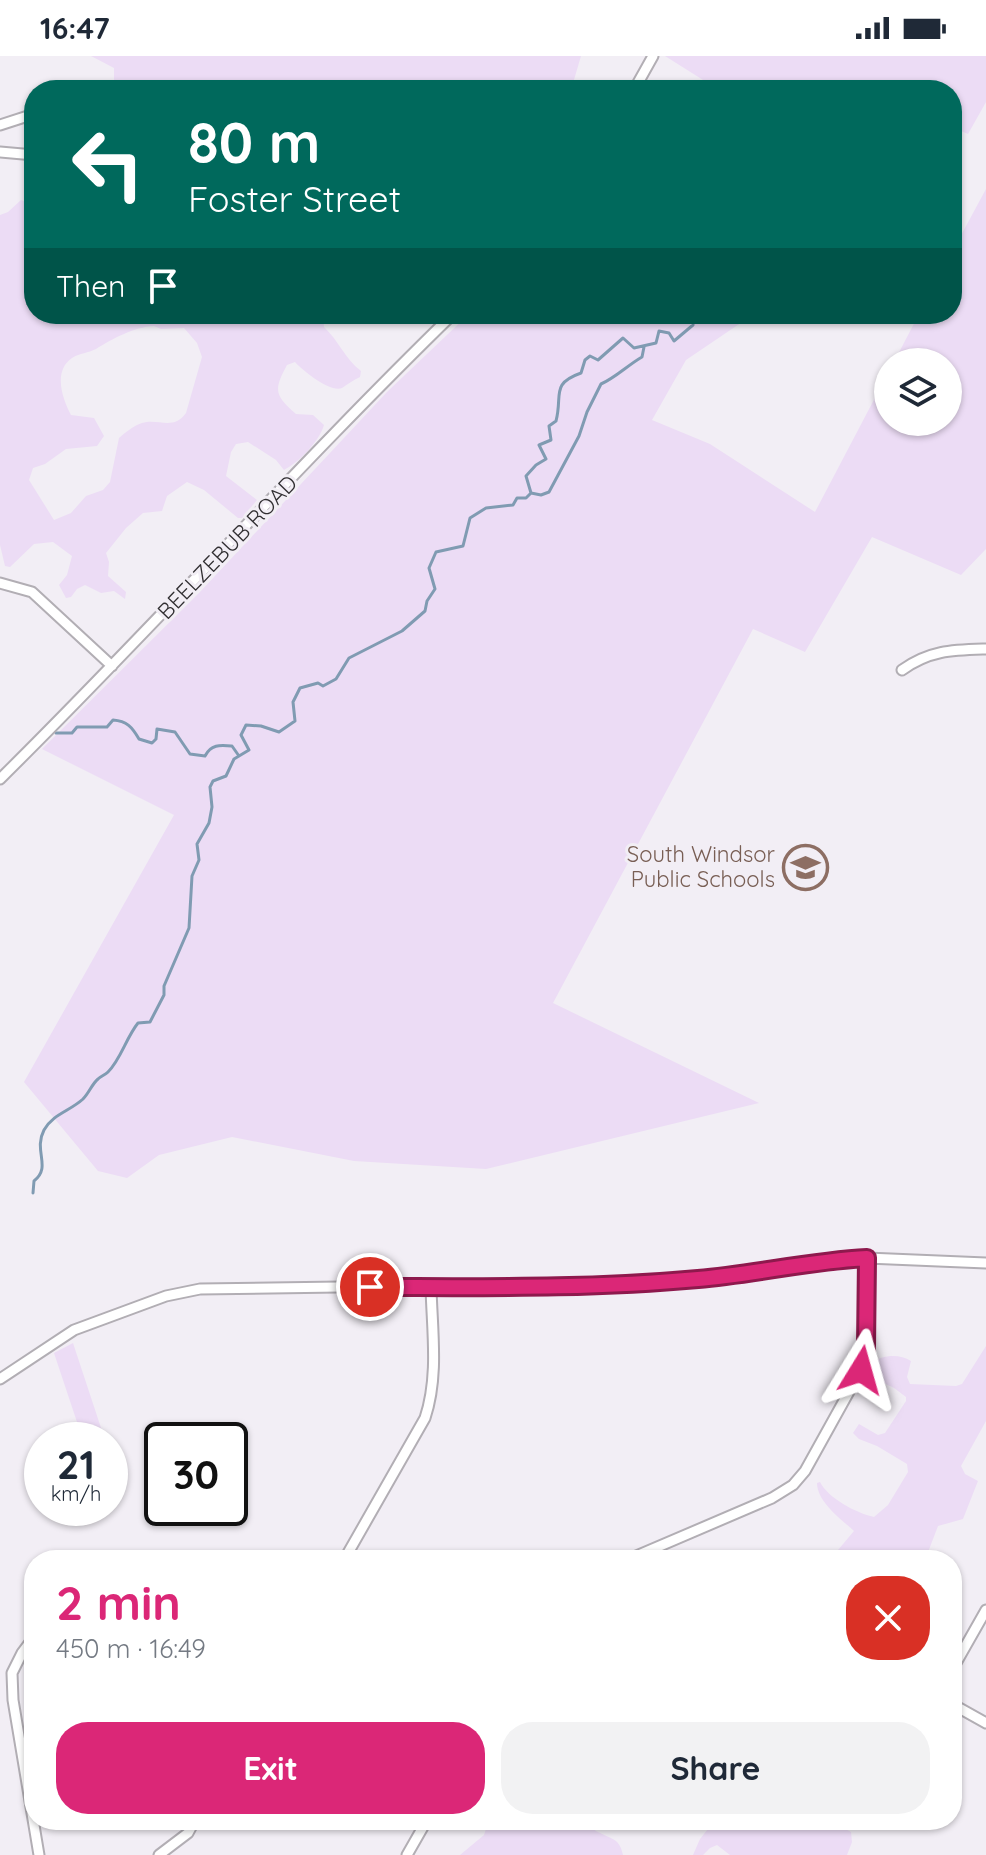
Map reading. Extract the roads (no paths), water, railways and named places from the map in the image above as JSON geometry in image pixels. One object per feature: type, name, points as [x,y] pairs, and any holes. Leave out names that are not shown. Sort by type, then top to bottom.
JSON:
[{"type":"street","points":[[640,80],[653,56]]},
{"type":"street","points":[[0,125],[24,117]]},
{"type":"street","points":[[0,152],[24,154]]},
{"type":"street","name":"BEELZEBUB ROAD","points":[[0,779],[373,392],[443,324]]},
{"type":"street","points":[[0,583],[32,592],[112,666]]},
{"type":"street","points":[[902,670],[919,658],[941,651],[986,649]]},
{"type":"street","points":[[0,1379],[74,1330],[166,1296],[200,1289],[431,1287],[700,1279],[822,1261],[867,1258],[986,1263]]},
{"type":"street","points":[[650,1550],[772,1498],[793,1485],[805,1471],[861,1370],[866,1348],[867,1258]]},
{"type":"street","points":[[350,1550],[425,1418],[430,1402],[433,1382],[431,1287]]},
{"type":"street","points":[[962,1652],[986,1610]]},
{"type":"street","points":[[24,1650],[12,1673],[13,1700],[24,1766]]},
{"type":"street","points":[[962,1710],[986,1723]]},
{"type":"street","points":[[35,1830],[39,1855]]},
{"type":"street","points":[[159,1855],[173,1847],[190,1830]]},
{"type":"street","points":[[407,1855],[421,1830]]},
{"type":"waterway","points":[[531,493],[526,476],[546,459],[539,445],[551,440],[549,426],[556,421],[561,386],[581,373],[585,360],[590,356],[598,360],[623,338],[634,348],[656,343],[659,331],[669,333],[674,341],[693,324]]},
{"type":"waterway","points":[[33,1193],[34,1181],[42,1170],[40,1145],[44,1130],[52,1120],[83,1099],[96,1081],[108,1072],[138,1023],[150,1022],[164,995],[164,986],[189,928],[192,876],[199,860],[197,844],[209,823],[212,807],[210,787],[213,781],[226,776],[234,759],[249,750],[241,735],[246,725],[279,732],[295,721],[293,702],[300,688],[318,683],[323,686],[336,679],[349,658],[402,631],[425,611],[435,589],[429,568],[436,552],[463,546],[470,518],[486,508],[513,505],[517,498],[549,492],[579,436],[601,384],[642,357],[644,347]]},
{"type":"waterway","points":[[56,733],[72,733],[77,727],[107,727],[113,720],[126,723],[139,739],[152,743],[156,739],[157,729],[175,732],[190,754],[205,756],[213,747],[224,745],[232,746],[239,756]]},
{"type":"place","name":"South Windsor Public Schools","points":[[806,867]]}]
